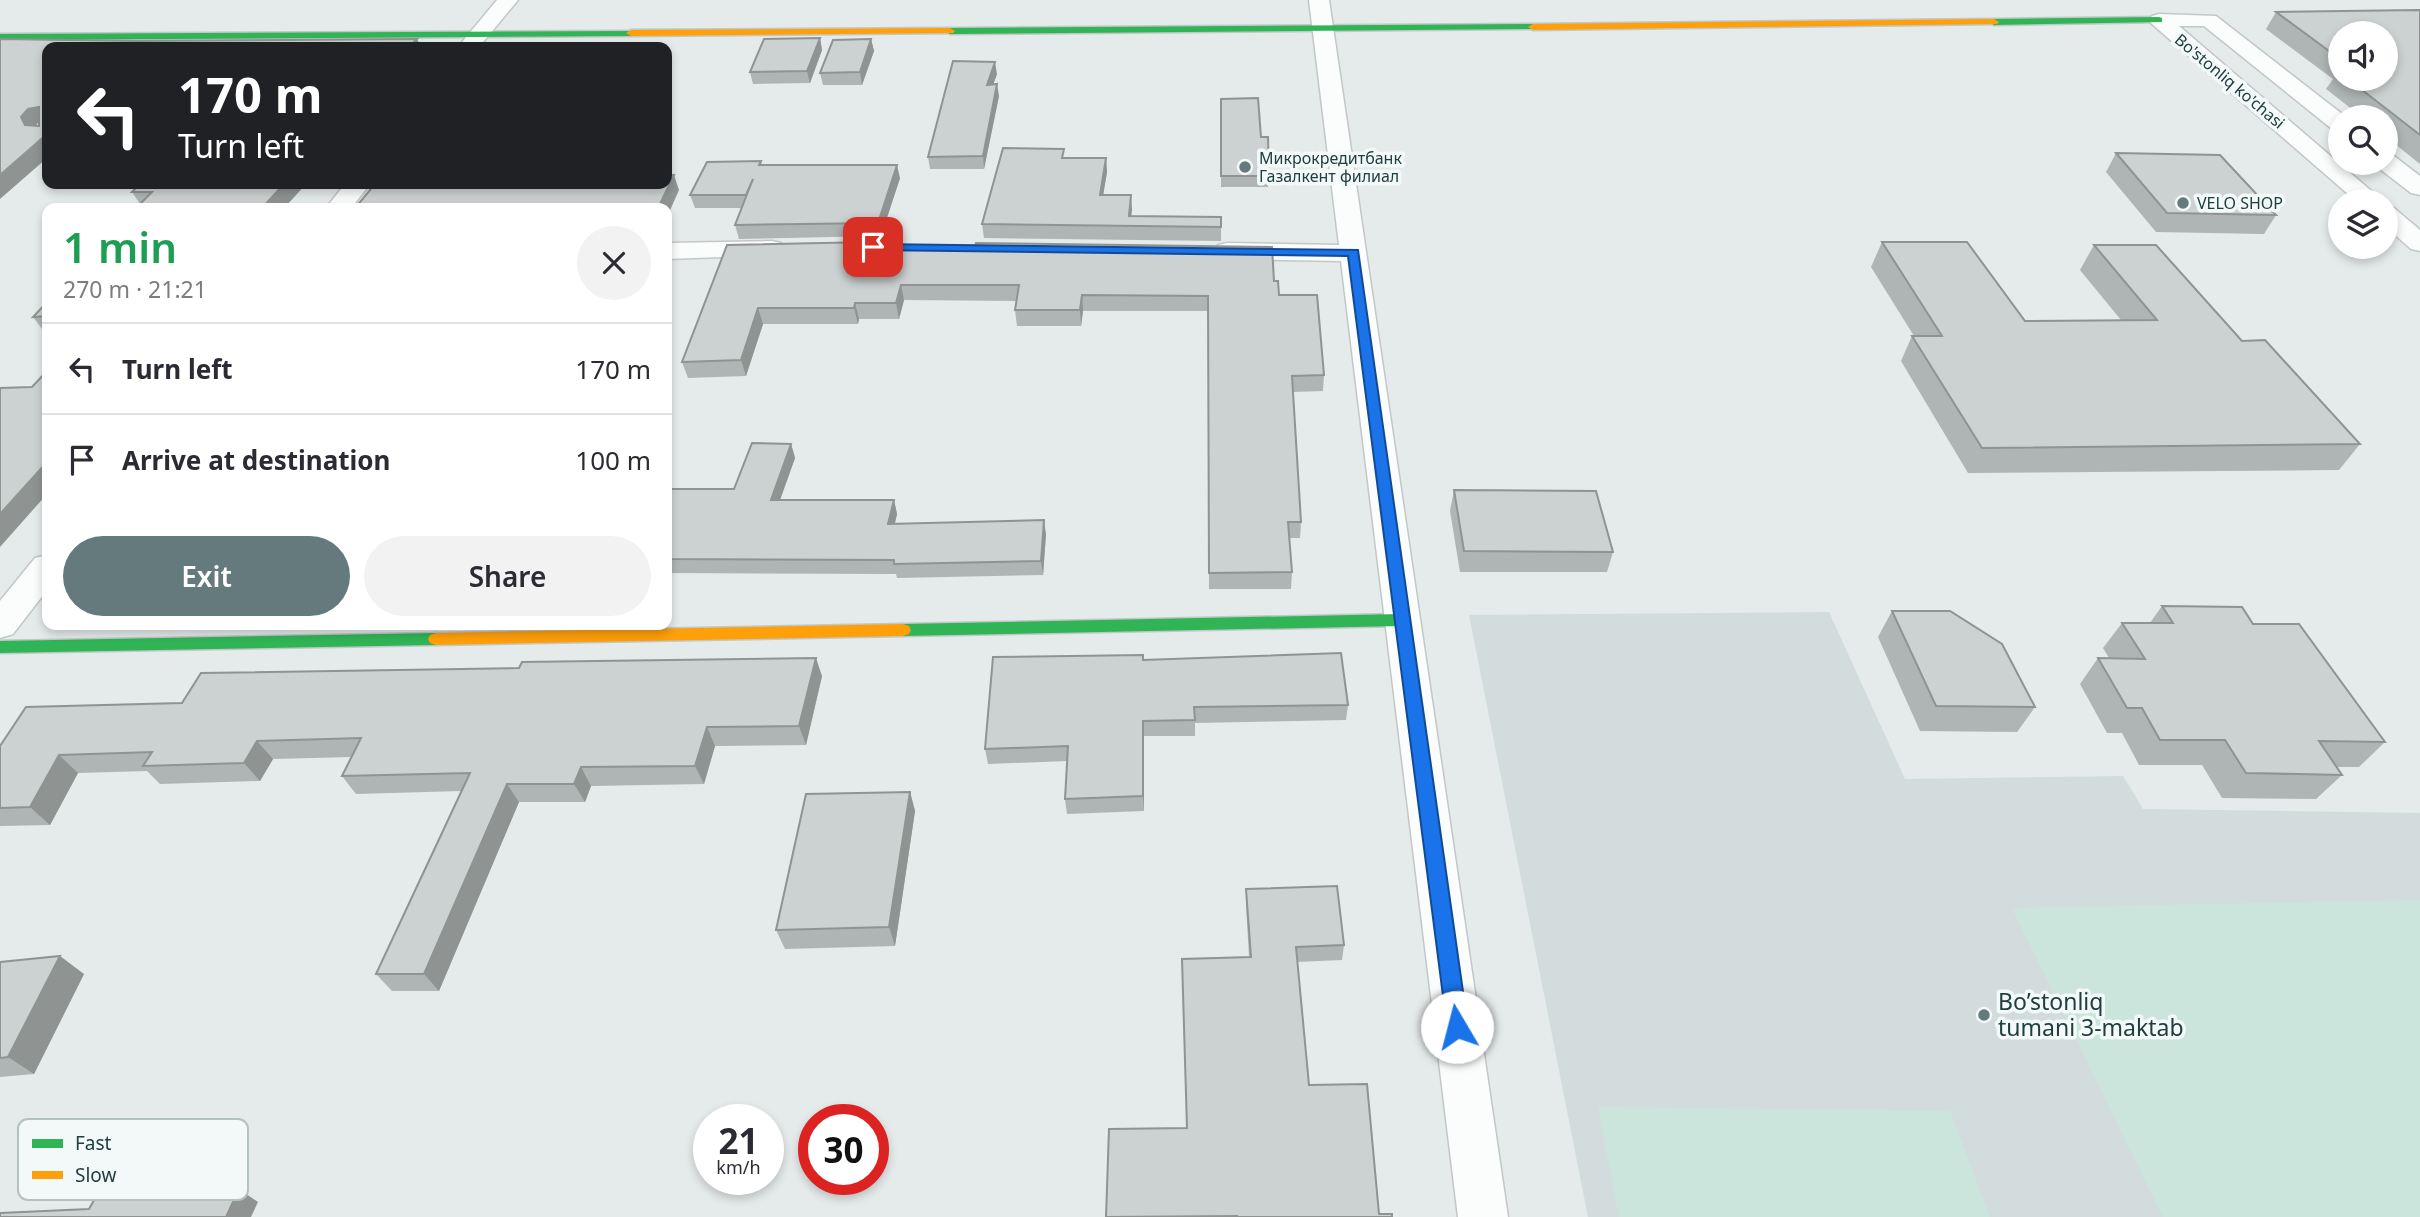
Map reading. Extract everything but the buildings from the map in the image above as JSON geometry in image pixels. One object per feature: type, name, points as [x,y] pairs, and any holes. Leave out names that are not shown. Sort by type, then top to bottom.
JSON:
[{"type":"street","points":[[473,41],[508,0]]},
{"type":"street","points":[[1319,0],[1483,1217]]},
{"type":"street","points":[[0,37],[150,42],[473,41],[2158,20]]},
{"type":"street","name":"Bo'stonliq ko'chasi","points":[[2158,20],[2209,20],[2328,114]]},
{"type":"street","name":"Bo'stonliq ko'chasi","points":[[2158,20],[2357,189]]},
{"type":"street","points":[[2398,171],[2420,188]]},
{"type":"street","points":[[342,203],[354,189]]},
{"type":"street","points":[[2398,224],[2420,243]]},
{"type":"street","points":[[672,251],[791,249]]},
{"type":"street","points":[[1203,251],[1354,253]]},
{"type":"street","points":[[0,625],[42,573]]},
{"type":"street","points":[[0,647],[1401,620]]},
{"type":"shaded area","name":"Bo’stonliq tumani 3-maktab","points":[[1829,612],[1905,779],[2123,776],[2143,809],[2420,813],[2420,1217],[1588,1217],[1469,615]]},
{"type":"green space","points":[[2420,900],[2420,1217],[2163,1217],[2012,908]]},
{"type":"green space","points":[[1598,1107],[1950,1111],[1990,1217],[1619,1217]]},
{"type":"traffic: fast","points":[[1994,22],[2159,20]]},
{"type":"traffic: fast","points":[[950,31],[1533,27]]},
{"type":"traffic: fast","points":[[0,37],[631,33]]},
{"type":"traffic: fast","points":[[903,630],[1401,620]]},
{"type":"traffic: fast","points":[[0,647],[436,639]]},
{"type":"traffic: slow","points":[[1533,27],[1994,22]]},
{"type":"traffic: slow","points":[[631,33],[950,31]]},
{"type":"traffic: slow","points":[[436,639],[903,630]]},
{"type":"place","name":"Микрокредитбанк Газалкент филиал","points":[[1245,167]]},
{"type":"place","name":"VELO SHOP","points":[[2183,203]]},
{"type":"place","name":"Bo’stonliq tumani 3-maktab","points":[[1984,1015]]},
{"type":"route","points":[[873,247],[1354,253],[1457,1027]]}]
